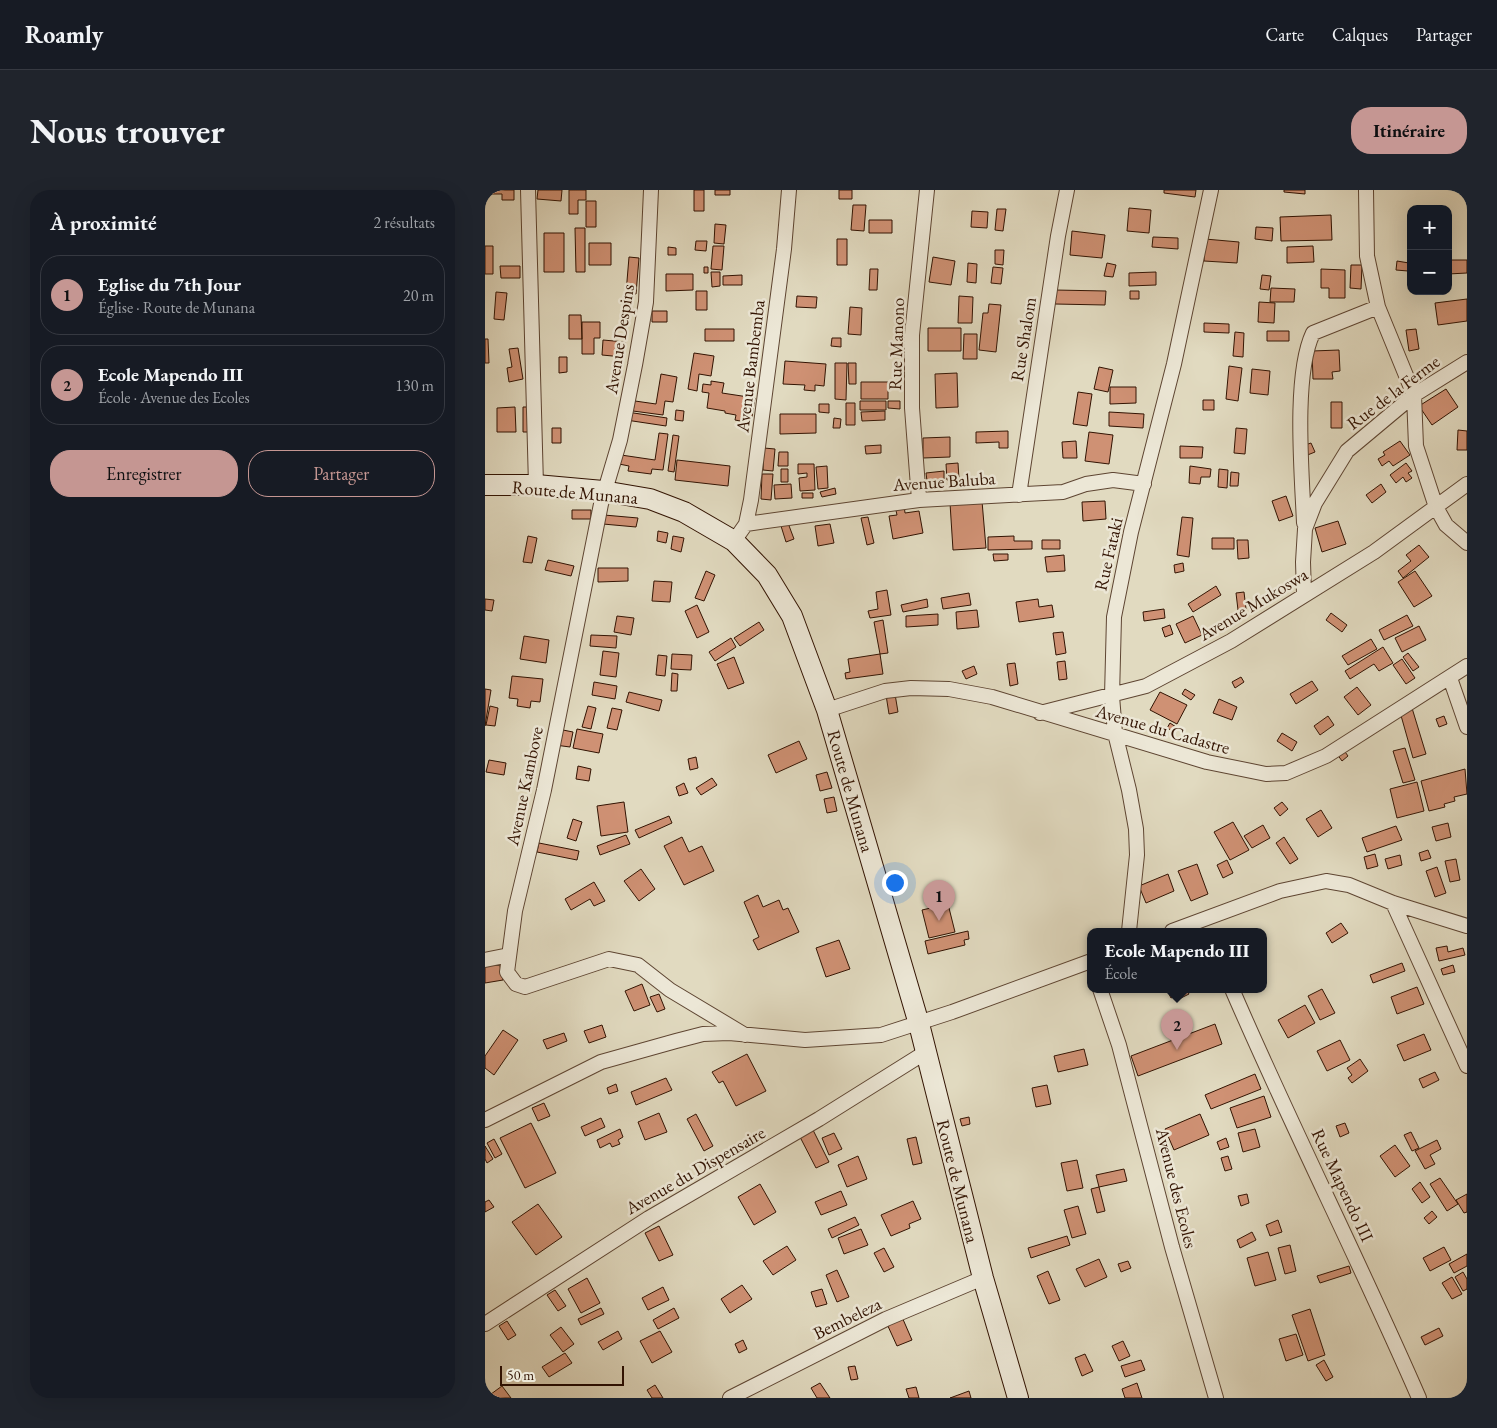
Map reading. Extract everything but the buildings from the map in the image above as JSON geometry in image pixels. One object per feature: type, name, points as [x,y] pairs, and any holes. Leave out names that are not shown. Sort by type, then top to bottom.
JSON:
[{"type":"main road","name":"Route de Munana","points":[[485,485],[536,485],[603,491],[650,498],[684,512],[734,541],[767,575],[792,616],[827,710],[919,1024],[983,1278],[1018,1398]]},
{"type":"street","points":[[528,190],[536,485]]},
{"type":"street","name":"Avenue Despins","points":[[603,491],[620,440],[646,302],[651,190]]},
{"type":"street","name":"Avenue Bambemba","points":[[734,541],[746,524],[762,428],[784,249],[789,190]]},
{"type":"street","name":"Rue Manono","points":[[919,500],[912,408],[912,335],[927,190]]},
{"type":"street","name":"Rue Shalom","points":[[1019,495],[1058,236],[1067,190]]},
{"type":"street","name":"Rue Fataki","points":[[1129,928],[1137,856],[1136,829],[1115,733],[1112,696],[1114,617],[1127,550],[1174,364],[1211,190]]},
{"type":"street","points":[[1366,190],[1367,256],[1378,307],[1414,395],[1416,446],[1436,507],[1446,525],[1467,543]]},
{"type":"street","points":[[1305,529],[1301,458],[1302,400],[1307,346],[1313,333],[1378,307]]},
{"type":"street","name":"Rue de la Ferme","points":[[1304,594],[1305,529],[1319,495],[1347,451],[1414,395],[1467,362]]},
{"type":"street","name":"Avenue Baluba","points":[[746,524],[919,500],[1063,492],[1086,484],[1113,480],[1144,484]]},
{"type":"street","name":"Avenue Mukoswa","points":[[1039,713],[1146,686],[1190,663],[1231,641],[1374,552],[1467,484]]},
{"type":"street","name":"Avenue Kambove","points":[[603,491],[543,790],[515,911],[507,972],[516,984],[525,987],[609,959],[638,965],[670,990],[745,1034]]},
{"type":"street","name":"Avenue du Cadastre","points":[[827,710],[885,691],[911,688],[949,689],[975,694],[1115,733],[1207,762],[1266,774],[1286,773],[1326,756],[1467,666]]},
{"type":"street","points":[[1449,678],[1467,727]]},
{"type":"street","points":[[1192,928],[1205,926],[1280,891],[1326,881],[1349,885],[1393,903],[1467,926]]},
{"type":"street","points":[[1393,903],[1467,1066]]},
{"type":"street","points":[[485,960],[509,955]]},
{"type":"street","points":[[485,1120],[601,1062],[703,1034],[745,1034],[805,1040],[881,1035],[919,1024],[1087,962]]},
{"type":"street","name":"Avenue des Ecoles","points":[[1101,993],[1119,1045],[1172,1246],[1216,1398]]},
{"type":"street","name":"Rue Mapendo III","points":[[1234,993],[1419,1398]]},
{"type":"street","name":"Avenue du Dispensaire","points":[[485,1324],[649,1218],[811,1124],[926,1052]]},
{"type":"street","name":"Bembeleza","points":[[730,1398],[886,1319],[983,1278]]},
{"type":"place","name":"Eglise du 7th Jour","points":[[939,921]]},
{"type":"place","name":"Ecole Mapendo III","points":[[1177,1050]]}]
